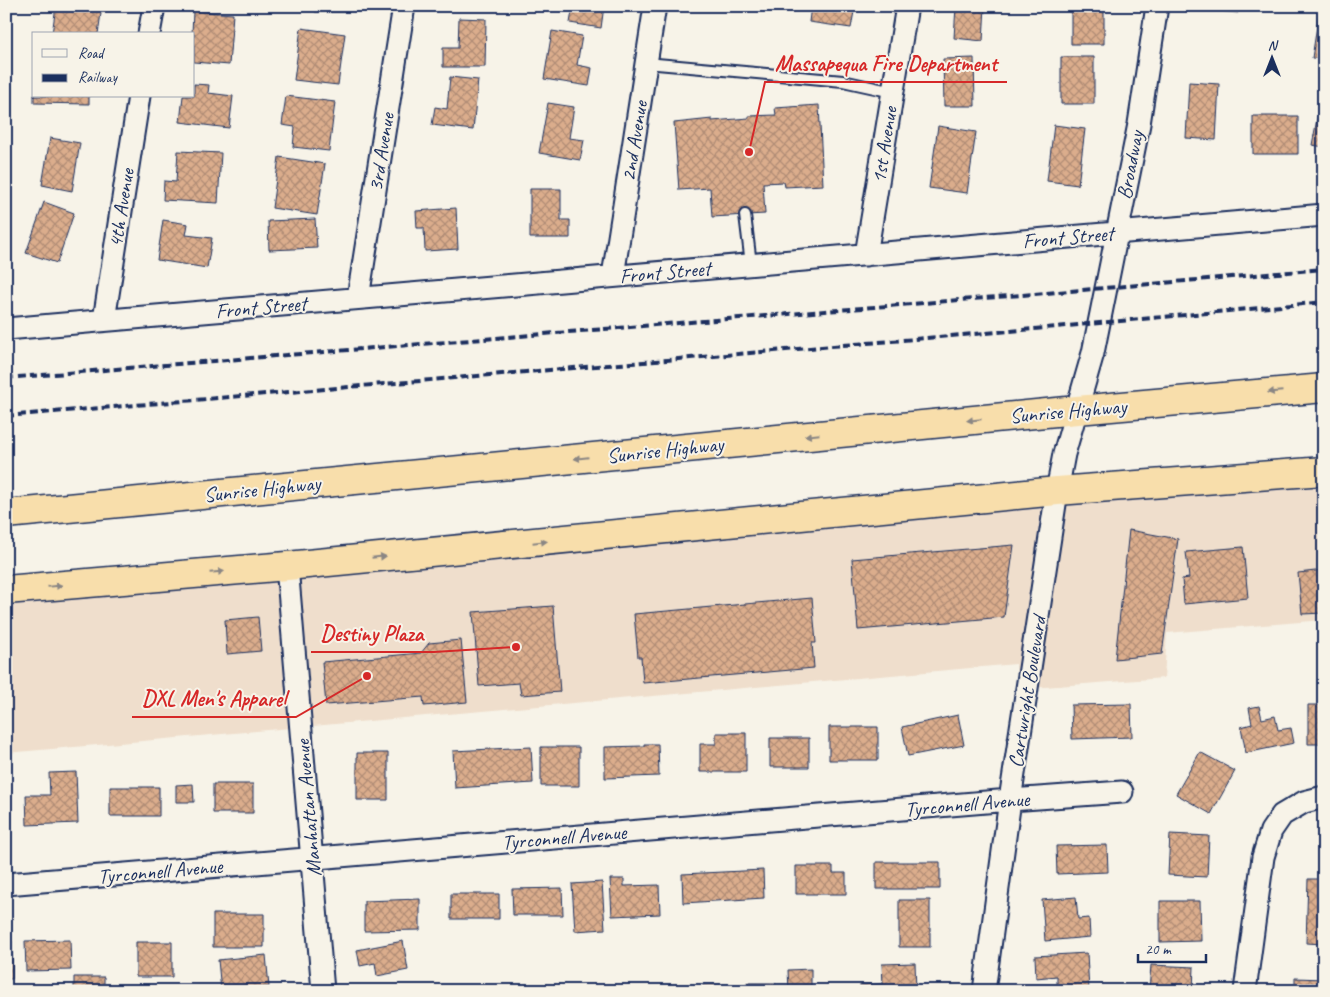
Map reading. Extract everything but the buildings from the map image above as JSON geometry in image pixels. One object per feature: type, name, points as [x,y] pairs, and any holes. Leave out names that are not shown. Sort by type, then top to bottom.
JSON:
[{"type":"highway","name":"Sunrise Highway","points":[[6,514],[1077,410],[1324,388]]},
{"type":"highway","points":[[6,590],[287,566],[1057,491],[1324,471]]},
{"type":"street","points":[[149,32],[154,6]]},
{"type":"street","name":"3rd Avenue","points":[[358,298],[404,6]]},
{"type":"street","name":"2nd Avenue","points":[[613,276],[655,6]]},
{"type":"street","name":"1st Avenue","points":[[866,255],[906,6]]},
{"type":"street","name":"Broadway","points":[[1064,454],[1093,353],[1139,124],[1158,6]]},
{"type":"street","name":"4th Avenue","points":[[104,320],[139,98]]},
{"type":"street","name":"Front Street","points":[[6,329],[1324,215]]},
{"type":"street","name":"Cartwright Boulevard","points":[[984,991],[1010,800],[1064,454]]},
{"type":"street","name":"Manhattan Avenue","points":[[287,566],[323,991]]},
{"type":"street","name":"Tyrconnell Avenue","points":[[6,884],[1122,792]]},
{"type":"street","points":[[1245,991],[1263,857],[1271,831],[1282,815],[1304,802],[1324,797]]},
{"type":"lane","points":[[646,63],[843,81],[893,92]]},
{"type":"lane","points":[[744,215],[751,264]]},
{"type":"shaded area","points":[[1324,482],[1324,620],[1167,633],[1164,678],[1018,689],[1016,664],[6,753],[6,588]]},
{"type":"railway","points":[[6,378],[1324,269]]},
{"type":"railway","points":[[6,416],[1045,328],[1324,302]]},
{"type":"place","name":"Massapequa Fire Department","points":[[749,152]]},
{"type":"place","name":"Destiny Plaza","points":[[516,647]]},
{"type":"place","name":"DXL Men's Apparel","points":[[367,676]]}]
